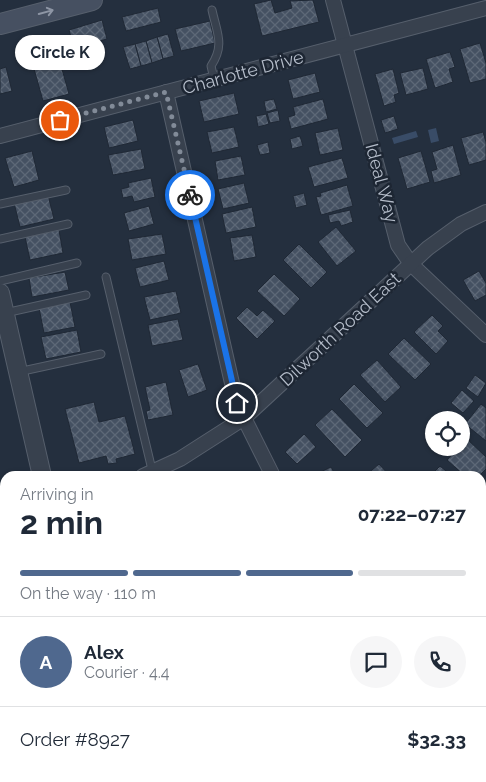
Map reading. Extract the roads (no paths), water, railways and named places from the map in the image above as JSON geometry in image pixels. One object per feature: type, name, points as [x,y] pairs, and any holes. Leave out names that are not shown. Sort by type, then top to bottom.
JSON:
[{"type":"main road","points":[[0,24],[92,0]]},
{"type":"street","name":"Ideal Way","points":[[333,0],[398,244],[411,264],[486,335]]},
{"type":"street","name":"Charlotte Drive","points":[[0,136],[486,8]]},
{"type":"street","points":[[166,92],[234,392],[244,418],[270,471]]},
{"type":"street","name":"Dilworth Road East","points":[[157,471],[211,441],[244,418],[438,239],[461,224],[486,212]]},
{"type":"street","points":[[0,293],[41,471]]},
{"type":"lane","points":[[212,10],[220,46],[219,55],[211,66],[214,79]]},
{"type":"lane","points":[[0,204],[66,190]]},
{"type":"lane","points":[[0,239],[68,224]]},
{"type":"lane","points":[[0,281],[76,263]]},
{"type":"lane","points":[[106,277],[149,471]]},
{"type":"lane","points":[[4,313],[86,294]]},
{"type":"lane","points":[[18,372],[101,354]]},
{"type":"water","points":[[436,128],[439,141],[431,143],[428,130]]},
{"type":"water","points":[[416,131],[418,137],[394,144],[392,138]]},
{"type":"place","name":"Circle K","points":[[60,120]]}]
